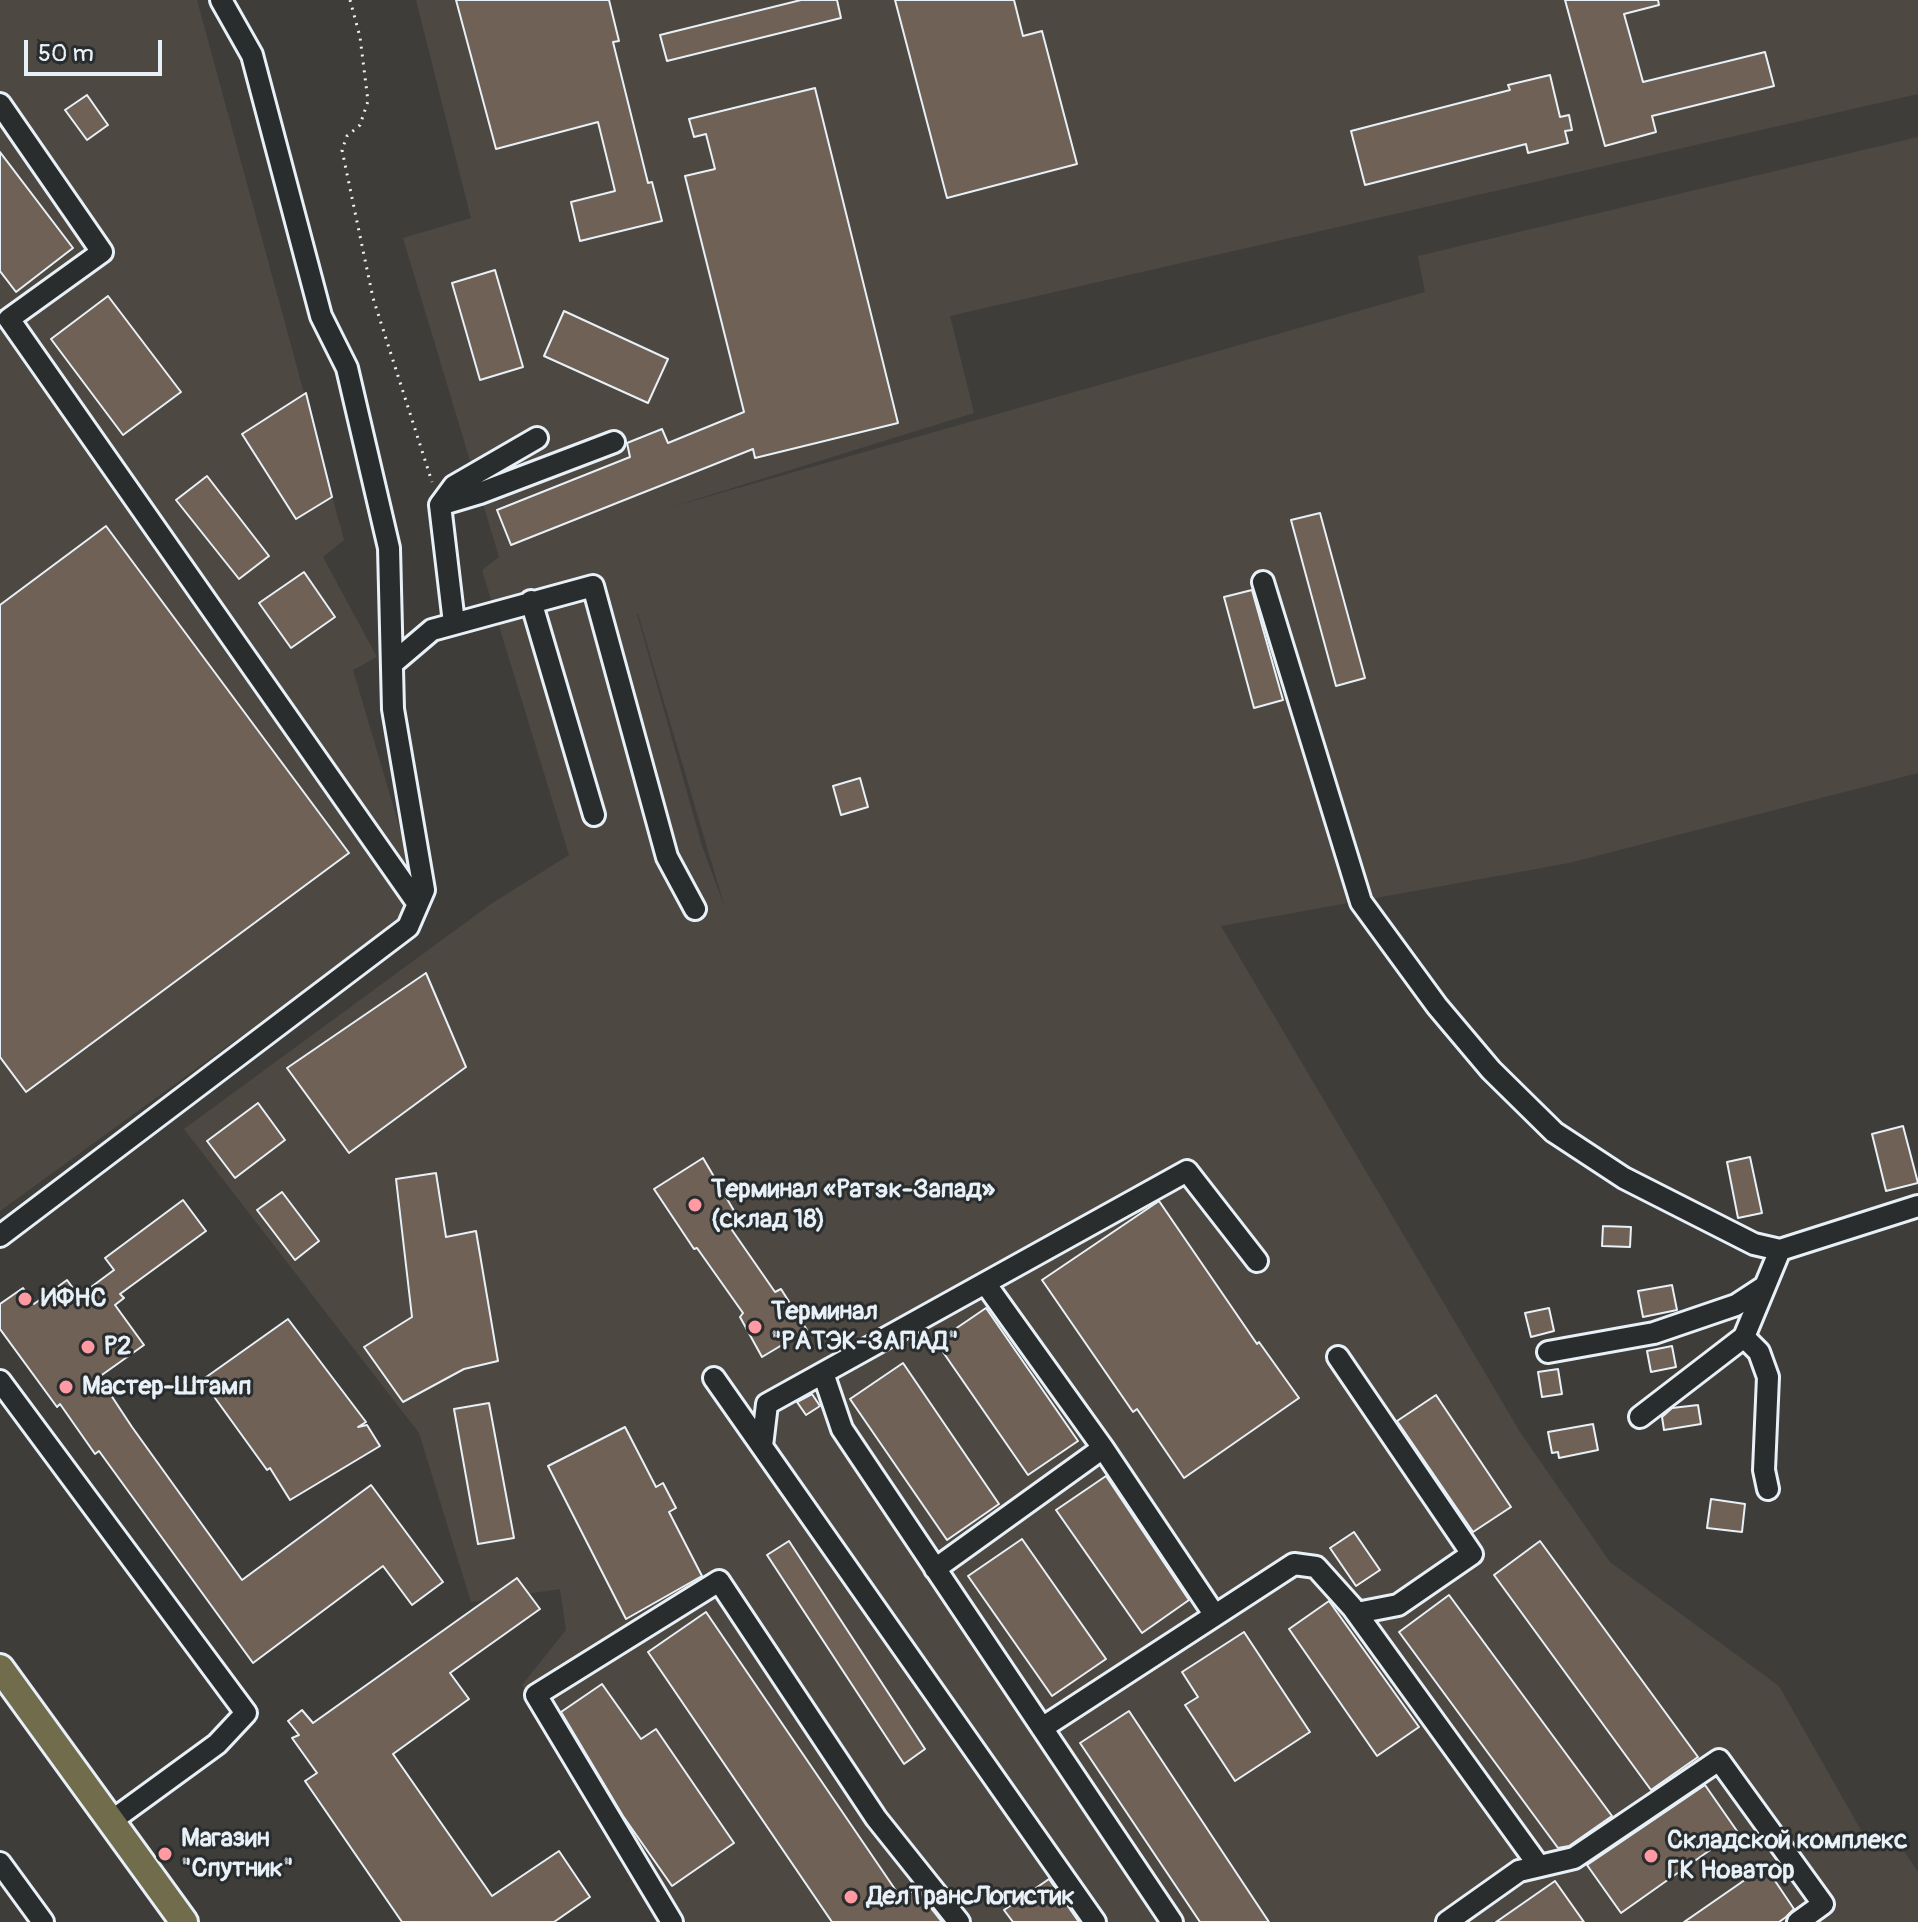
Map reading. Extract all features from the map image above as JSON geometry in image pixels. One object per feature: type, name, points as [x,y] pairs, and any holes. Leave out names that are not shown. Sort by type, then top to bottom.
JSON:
[{"type":"main road","points":[[0,1668],[184,1922]]},
{"type":"street","points":[[0,1236],[408,927],[424,890],[393,709],[389,548],[347,368],[321,316],[252,55],[221,0]]},
{"type":"street","points":[[0,104],[102,252],[9,319],[418,904]]},
{"type":"street","points":[[454,623],[440,505],[454,486],[537,438]]},
{"type":"street","points":[[440,505],[614,442]]},
{"type":"street","points":[[1263,582],[1361,902],[1437,1006],[1491,1070],[1554,1132],[1624,1178],[1754,1244],[1780,1250],[1918,1206]]},
{"type":"street","points":[[392,664],[426,632],[593,586],[667,857],[695,909]]},
{"type":"street","points":[[531,601],[594,815]]},
{"type":"street","points":[[762,1446],[767,1404],[1187,1171],[1257,1261]]},
{"type":"street","points":[[1640,1417],[1744,1337],[1780,1250]]},
{"type":"street","points":[[985,1283],[1103,1448],[1214,1614]]},
{"type":"street","points":[[1548,1352],[1654,1333],[1736,1305],[1765,1286]]},
{"type":"street","points":[[1744,1337],[1759,1352],[1768,1377],[1764,1470],[1768,1489]]},
{"type":"street","points":[[1338,1357],[1472,1554],[1398,1605],[1357,1613]]},
{"type":"street","points":[[823,1373],[842,1429],[1172,1922]]},
{"type":"street","points":[[714,1378],[1095,1922]]},
{"type":"street","points":[[0,1381],[246,1713],[217,1744],[110,1822]]},
{"type":"street","points":[[935,1569],[1103,1448]]},
{"type":"street","points":[[1042,1728],[1294,1564],[1316,1567],[1357,1613],[1539,1866]]},
{"type":"street","points":[[672,1922],[536,1695],[719,1581],[876,1818],[959,1922]]},
{"type":"street","points":[[1447,1922],[1519,1871],[1574,1858],[1719,1760],[1823,1904],[1798,1922]]},
{"type":"street","points":[[3,1875],[43,1922]]},
{"type":"path","points":[[350,0],[360,37],[368,101],[360,125],[347,136],[342,150],[373,298],[440,505]]},
{"type":"shaded area","points":[[0,0],[197,0],[344,540],[323,557],[377,657],[353,670],[416,883],[400,921],[0,1211]]},
{"type":"shaded area","points":[[416,0],[1918,0],[1918,94],[950,316],[974,413],[668,508],[1425,292],[1418,256],[1918,137],[1918,773],[1569,863],[1221,926],[1520,1432],[1610,1562],[1779,1686],[1870,1846],[1894,1836],[1918,1872],[1918,1922],[656,1922],[522,1685],[566,1630],[560,1589],[471,1602],[419,1433],[184,1129],[491,904],[569,855],[482,570],[499,557],[403,238],[471,218]],"holes":[[[638,614],[725,908],[702,846]]]},
{"type":"building","points":[[456,0],[609,0],[619,41],[613,42],[648,183],[652,182],[662,221],[580,241],[571,202],[615,191],[598,122],[496,149]]},
{"type":"building","points":[[801,0],[837,0],[841,18],[667,61],[660,35]]},
{"type":"building","points":[[895,0],[1014,0],[1023,36],[1042,31],[1077,164],[947,198]]},
{"type":"building","points":[[1565,0],[1658,0],[1659,5],[1624,14],[1643,82],[1765,52],[1774,86],[1652,116],[1656,132],[1605,146]]},
{"type":"building","points":[[1550,75],[1560,117],[1569,115],[1572,130],[1565,131],[1568,143],[1528,153],[1526,144],[1365,185],[1351,131],[1510,90],[1508,85]]},
{"type":"building","points":[[815,88],[898,423],[755,458],[753,449],[511,545],[497,510],[630,457],[627,443],[662,429],[668,443],[744,412],[685,176],[715,169],[706,134],[694,137],[689,119]]},
{"type":"building","points":[[87,95],[108,125],[87,140],[65,110]]},
{"type":"building","points":[[0,152],[73,248],[16,292],[0,271]]},
{"type":"building","points":[[495,270],[523,367],[480,380],[452,283]]},
{"type":"building","points":[[108,296],[181,392],[123,435],[51,339]]},
{"type":"building","points":[[564,311],[668,359],[648,403],[544,356]]},
{"type":"building","points":[[306,393],[332,497],[296,519],[242,434]]},
{"type":"building","points":[[207,476],[269,556],[239,579],[176,500]]},
{"type":"building","points":[[1320,513],[1365,678],[1336,686],[1291,520]]},
{"type":"building","points":[[106,526],[349,853],[26,1092],[0,1057],[0,605]]},
{"type":"building","points":[[304,572],[335,617],[291,648],[259,603]]},
{"type":"building","points":[[1252,590],[1283,700],[1254,708],[1224,597]]},
{"type":"building","points":[[860,778],[868,807],[841,815],[833,786]]},
{"type":"building","points":[[426,973],[466,1067],[349,1153],[287,1068]]},
{"type":"building","points":[[258,1103],[285,1140],[235,1178],[207,1141]]},
{"type":"building","points":[[1903,1126],[1918,1183],[1886,1191],[1872,1134]]},
{"type":"building","points":[[1750,1157],[1762,1213],[1738,1218],[1727,1162]]},
{"type":"building","points":[[703,1158],[740,1221],[732,1230],[775,1292],[781,1289],[807,1330],[762,1357],[740,1317],[743,1313],[697,1248],[694,1249],[654,1189]]},
{"type":"building","points":[[436,1173],[446,1237],[476,1231],[498,1361],[464,1369],[403,1402],[364,1347],[412,1317],[396,1179]]},
{"type":"building","points":[[282,1192],[319,1241],[295,1260],[257,1210]]},
{"type":"building","points":[[183,1200],[206,1231],[120,1294],[124,1298],[115,1305],[144,1345],[99,1377],[132,1427],[242,1580],[371,1485],[443,1582],[412,1605],[383,1566],[253,1663],[99,1451],[95,1454],[0,1329],[0,1304],[23,1288],[34,1304],[67,1280],[79,1296],[114,1270],[105,1258]]},
{"type":"building","points":[[1159,1201],[1257,1344],[1259,1342],[1299,1398],[1184,1478],[1137,1409],[1133,1412],[1042,1280]]},
{"type":"building","points":[[1603,1226],[1631,1227],[1630,1247],[1602,1246]]},
{"type":"building","points":[[1672,1285],[1677,1310],[1643,1317],[1638,1291]]},
{"type":"building","points":[[986,1308],[1078,1441],[1028,1475],[936,1342]]},
{"type":"building","points":[[1549,1308],[1554,1331],[1531,1337],[1525,1313]]},
{"type":"building","points":[[288,1319],[366,1422],[358,1427],[367,1425],[380,1446],[290,1500],[270,1468],[267,1470],[202,1380]]},
{"type":"building","points":[[1672,1346],[1676,1367],[1651,1372],[1647,1351]]},
{"type":"building","points":[[903,1363],[999,1504],[947,1540],[850,1399]]},
{"type":"building","points":[[1558,1369],[1562,1394],[1542,1397],[1538,1372]]},
{"type":"building","points":[[812,1394],[820,1406],[806,1415],[797,1402]]},
{"type":"building","points":[[1436,1395],[1511,1507],[1473,1532],[1397,1421]]},
{"type":"building","points":[[489,1403],[514,1538],[478,1544],[454,1409]]},
{"type":"building","points":[[1698,1405],[1701,1424],[1664,1430],[1662,1417],[1672,1408]]},
{"type":"building","points":[[1593,1424],[1598,1450],[1559,1458],[1558,1452],[1552,1453],[1548,1432]]},
{"type":"building","points":[[625,1427],[656,1487],[663,1483],[676,1508],[669,1512],[702,1576],[626,1619],[548,1466]]},
{"type":"building","points":[[1106,1476],[1189,1600],[1142,1633],[1056,1510]]},
{"type":"building","points":[[1711,1499],[1745,1504],[1742,1532],[1707,1528]]},
{"type":"building","points":[[1354,1532],[1380,1570],[1356,1586],[1330,1548]]},
{"type":"building","points":[[1022,1539],[1106,1659],[1052,1696],[968,1576]]},
{"type":"building","points":[[789,1541],[925,1749],[904,1764],[767,1555]]},
{"type":"building","points":[[1540,1541],[1698,1757],[1651,1790],[1494,1575]]},
{"type":"building","points":[[517,1578],[540,1609],[450,1673],[469,1699],[393,1754],[492,1896],[559,1851],[590,1897],[554,1922],[402,1922],[305,1781],[317,1773],[292,1738],[299,1735],[288,1721],[302,1710],[313,1723]]},
{"type":"building","points":[[1449,1595],[1612,1816],[1569,1846],[1558,1848],[1399,1632]]},
{"type":"building","points":[[1329,1601],[1419,1727],[1377,1756],[1289,1629]]},
{"type":"building","points":[[706,1612],[901,1898],[916,1889],[942,1922],[832,1922],[648,1652]]},
{"type":"building","points":[[1244,1632],[1310,1732],[1235,1781],[1185,1705],[1198,1697],[1182,1672]]},
{"type":"building","points":[[602,1684],[641,1739],[656,1729],[734,1843],[672,1886],[623,1816],[561,1712]]},
{"type":"building","points":[[1129,1711],[1269,1922],[1200,1922],[1080,1743]]},
{"type":"building","points":[[1705,1785],[1737,1831],[1621,1913],[1587,1865]]},
{"type":"building","points":[[1765,1866],[1794,1909],[1779,1922],[1684,1922]]},
{"type":"building","points":[[1049,1879],[1079,1922],[1013,1922],[1004,1910]]},
{"type":"building","points":[[1555,1881],[1584,1922],[1496,1922]]},
{"type":"place","name":"Терминал «Ратэк-Запад» (склад 18)","points":[[695,1205]]},
{"type":"place","name":"ИФНС","points":[[25,1299]]},
{"type":"place","name":"Терминал \"РАТЭК-ЗАПАД\"","points":[[755,1327]]},
{"type":"place","name":"Р2","points":[[88,1347]]},
{"type":"place","name":"Мастер-Штамп","points":[[66,1387]]},
{"type":"place","name":"Магазин \"Спутник\"","points":[[165,1854]]},
{"type":"place","name":"Складской комплекс ГК Новатор","points":[[1651,1856]]},
{"type":"place","name":"ДелТрансЛогистик","points":[[851,1897]]}]
